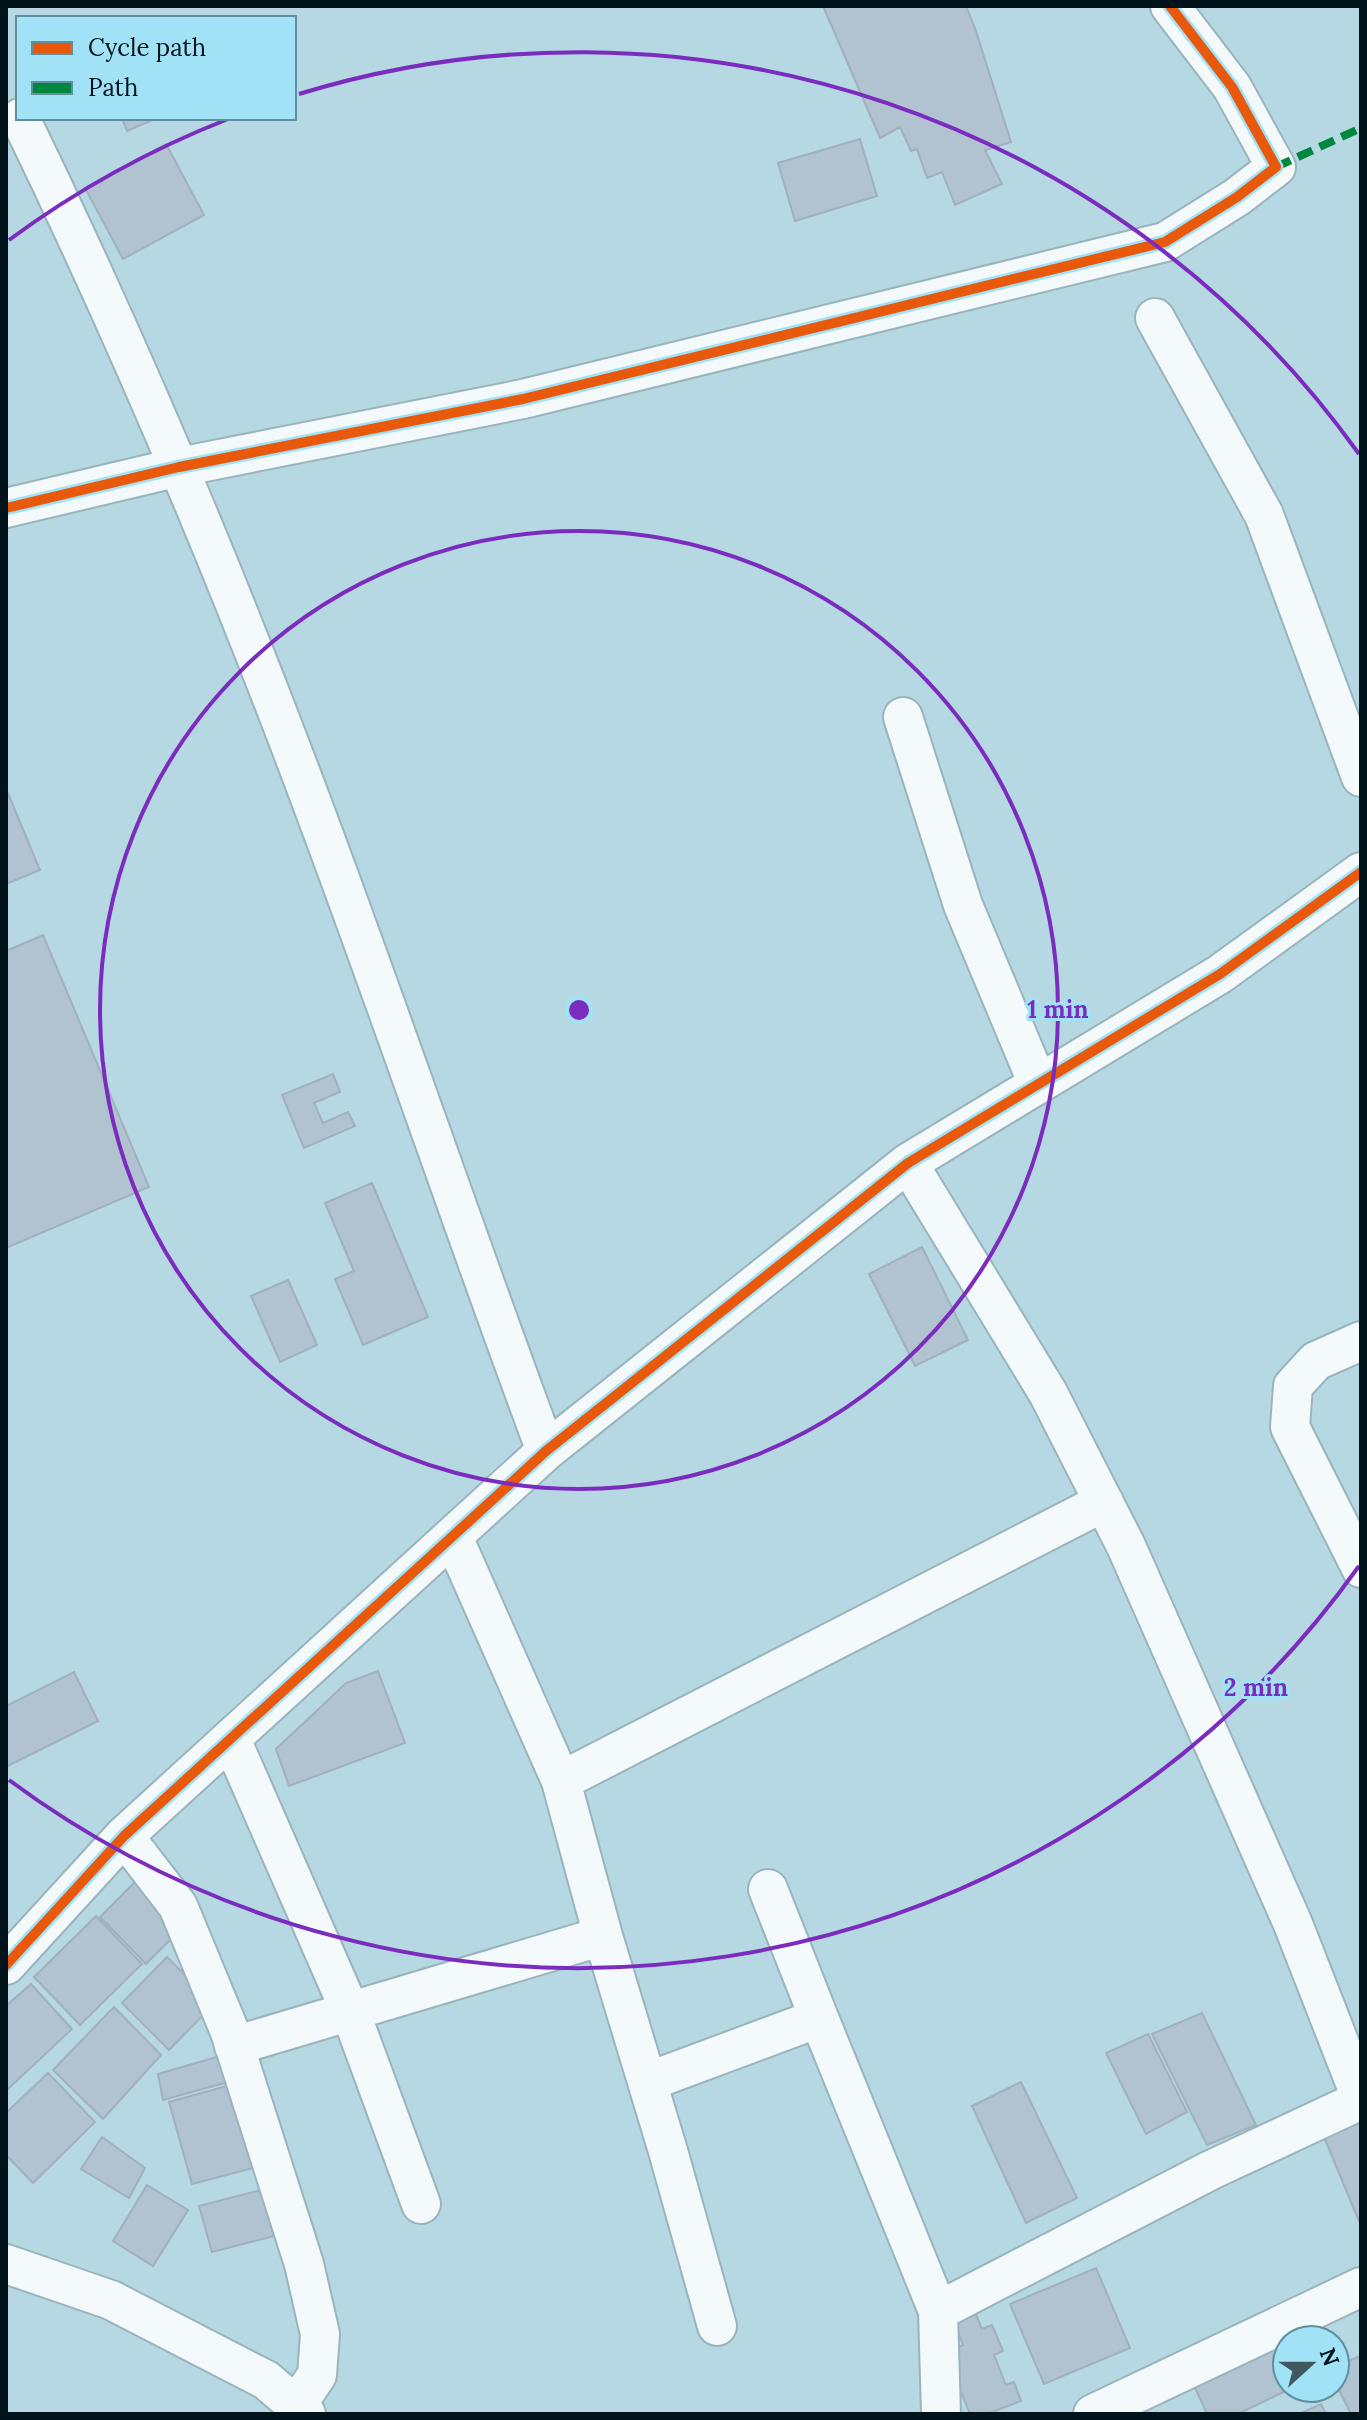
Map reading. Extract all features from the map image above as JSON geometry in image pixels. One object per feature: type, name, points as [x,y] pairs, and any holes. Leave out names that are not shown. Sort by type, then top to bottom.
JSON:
[{"type":"street","points":[[6,508],[179,467],[523,399],[1165,242],[1237,197],[1276,167],[1232,87],[1170,6]]},
{"type":"street","points":[[6,88],[16,109]]},
{"type":"street","points":[[21,120],[73,227],[179,467],[301,774],[546,1451]]},
{"type":"street","points":[[1155,318],[1264,515],[1361,777]]},
{"type":"street","points":[[903,717],[963,905],[1038,1084]]},
{"type":"street","points":[[8,1958],[124,1836],[546,1451],[908,1163],[1220,974],[1361,872]]},
{"type":"street","points":[[908,1163],[1048,1393],[1126,1546],[1293,1924],[1361,2099],[1211,2170],[938,2311]]},
{"type":"street","points":[[1361,1341],[1316,1361],[1293,1386],[1290,1427],[1361,1568]]},
{"type":"street","points":[[561,1781],[1104,1502]]},
{"type":"street","points":[[453,1537],[561,1781],[717,2326]]},
{"type":"street","points":[[231,1739],[350,2011],[421,2204]]},
{"type":"street","points":[[6,2264],[111,2300],[266,2380],[301,2410],[317,2375],[320,2334],[304,2264],[234,2046],[178,1906],[124,1836]]},
{"type":"street","points":[[768,1889],[938,2311],[941,2414]]},
{"type":"street","points":[[234,2046],[603,1936]]},
{"type":"street","points":[[647,2082],[819,2018]]},
{"type":"street","points":[[1093,2414],[1361,2287]]},
{"type":"building","points":[[823,6],[966,6],[1011,142],[985,150],[1002,184],[955,205],[942,172],[927,178],[917,149],[911,151],[900,127],[880,138]]},
{"type":"building","points":[[123,120],[152,120],[127,131]]},
{"type":"building","points":[[860,139],[877,196],[795,221],[778,163]]},
{"type":"building","points":[[166,144],[204,215],[123,259],[85,188]]},
{"type":"building","points":[[6,792],[40,870],[6,884]]},
{"type":"building","points":[[43,935],[149,1187],[6,1248],[6,951]]},
{"type":"building","points":[[333,1074],[340,1092],[314,1103],[323,1123],[348,1112],[355,1126],[304,1148],[282,1095]]},
{"type":"building","points":[[372,1183],[428,1317],[363,1345],[335,1279],[354,1271],[325,1203]]},
{"type":"building","points":[[922,1247],[968,1340],[915,1366],[869,1274]]},
{"type":"building","points":[[288,1280],[317,1345],[280,1362],[251,1296]]},
{"type":"building","points":[[378,1671],[405,1743],[289,1786],[276,1749],[346,1683]]},
{"type":"building","points":[[74,1672],[98,1721],[6,1767],[6,1706]]},
{"type":"building","points":[[135,1882],[181,1929],[146,1964],[100,1917]]},
{"type":"building","points":[[96,1916],[142,1964],[80,2025],[34,1977]]},
{"type":"building","points":[[167,1957],[214,2004],[169,2050],[122,2003]]},
{"type":"building","points":[[31,1984],[72,2029],[7,2090],[6,2006]]},
{"type":"building","points":[[114,2007],[161,2055],[103,2119],[53,2070]]},
{"type":"building","points":[[1202,2013],[1256,2125],[1207,2145],[1152,2034]]},
{"type":"building","points":[[1148,2034],[1187,2112],[1146,2134],[1106,2053]]},
{"type":"building","points":[[220,2056],[228,2082],[163,2100],[158,2074]]},
{"type":"building","points":[[48,2073],[95,2122],[33,2183],[6,2155],[6,2113]]},
{"type":"building","points":[[1021,2082],[1077,2198],[1026,2223],[972,2106]]},
{"type":"building","points":[[234,2084],[257,2167],[192,2184],[169,2102]]},
{"type":"building","points":[[1361,2122],[1361,2226],[1324,2137]]},
{"type":"building","points":[[102,2137],[145,2168],[129,2198],[81,2169]]},
{"type":"building","points":[[147,2185],[188,2210],[153,2266],[113,2241]]},
{"type":"building","points":[[261,2190],[274,2236],[212,2252],[199,2206]]},
{"type":"building","points":[[1096,2268],[1130,2348],[1044,2384],[1010,2304]]},
{"type":"building","points":[[974,2310],[982,2329],[992,2325],[1003,2351],[994,2355],[1006,2385],[1014,2382],[1021,2401],[987,2414],[970,2414],[951,2367],[952,2350],[963,2345],[953,2319]]},
{"type":"building","points":[[1271,2341],[1271,2398],[1238,2414],[1207,2414],[1192,2381]]},
{"type":"building","points":[[1361,2355],[1361,2414],[1351,2414],[1346,2404],[1351,2404],[1351,2360]]},
{"type":"building","points":[[1321,2404],[1326,2414],[1299,2414]]},
{"type":"marked path","points":[[1276,167],[1361,128]]},
{"type":"cycle path","points":[[6,508],[179,467],[523,399],[1165,242],[1237,197],[1276,167],[1232,87],[1170,6]]},
{"type":"cycle path","points":[[6,1965],[124,1836],[546,1451],[908,1163],[1220,974],[1361,872]]}]
